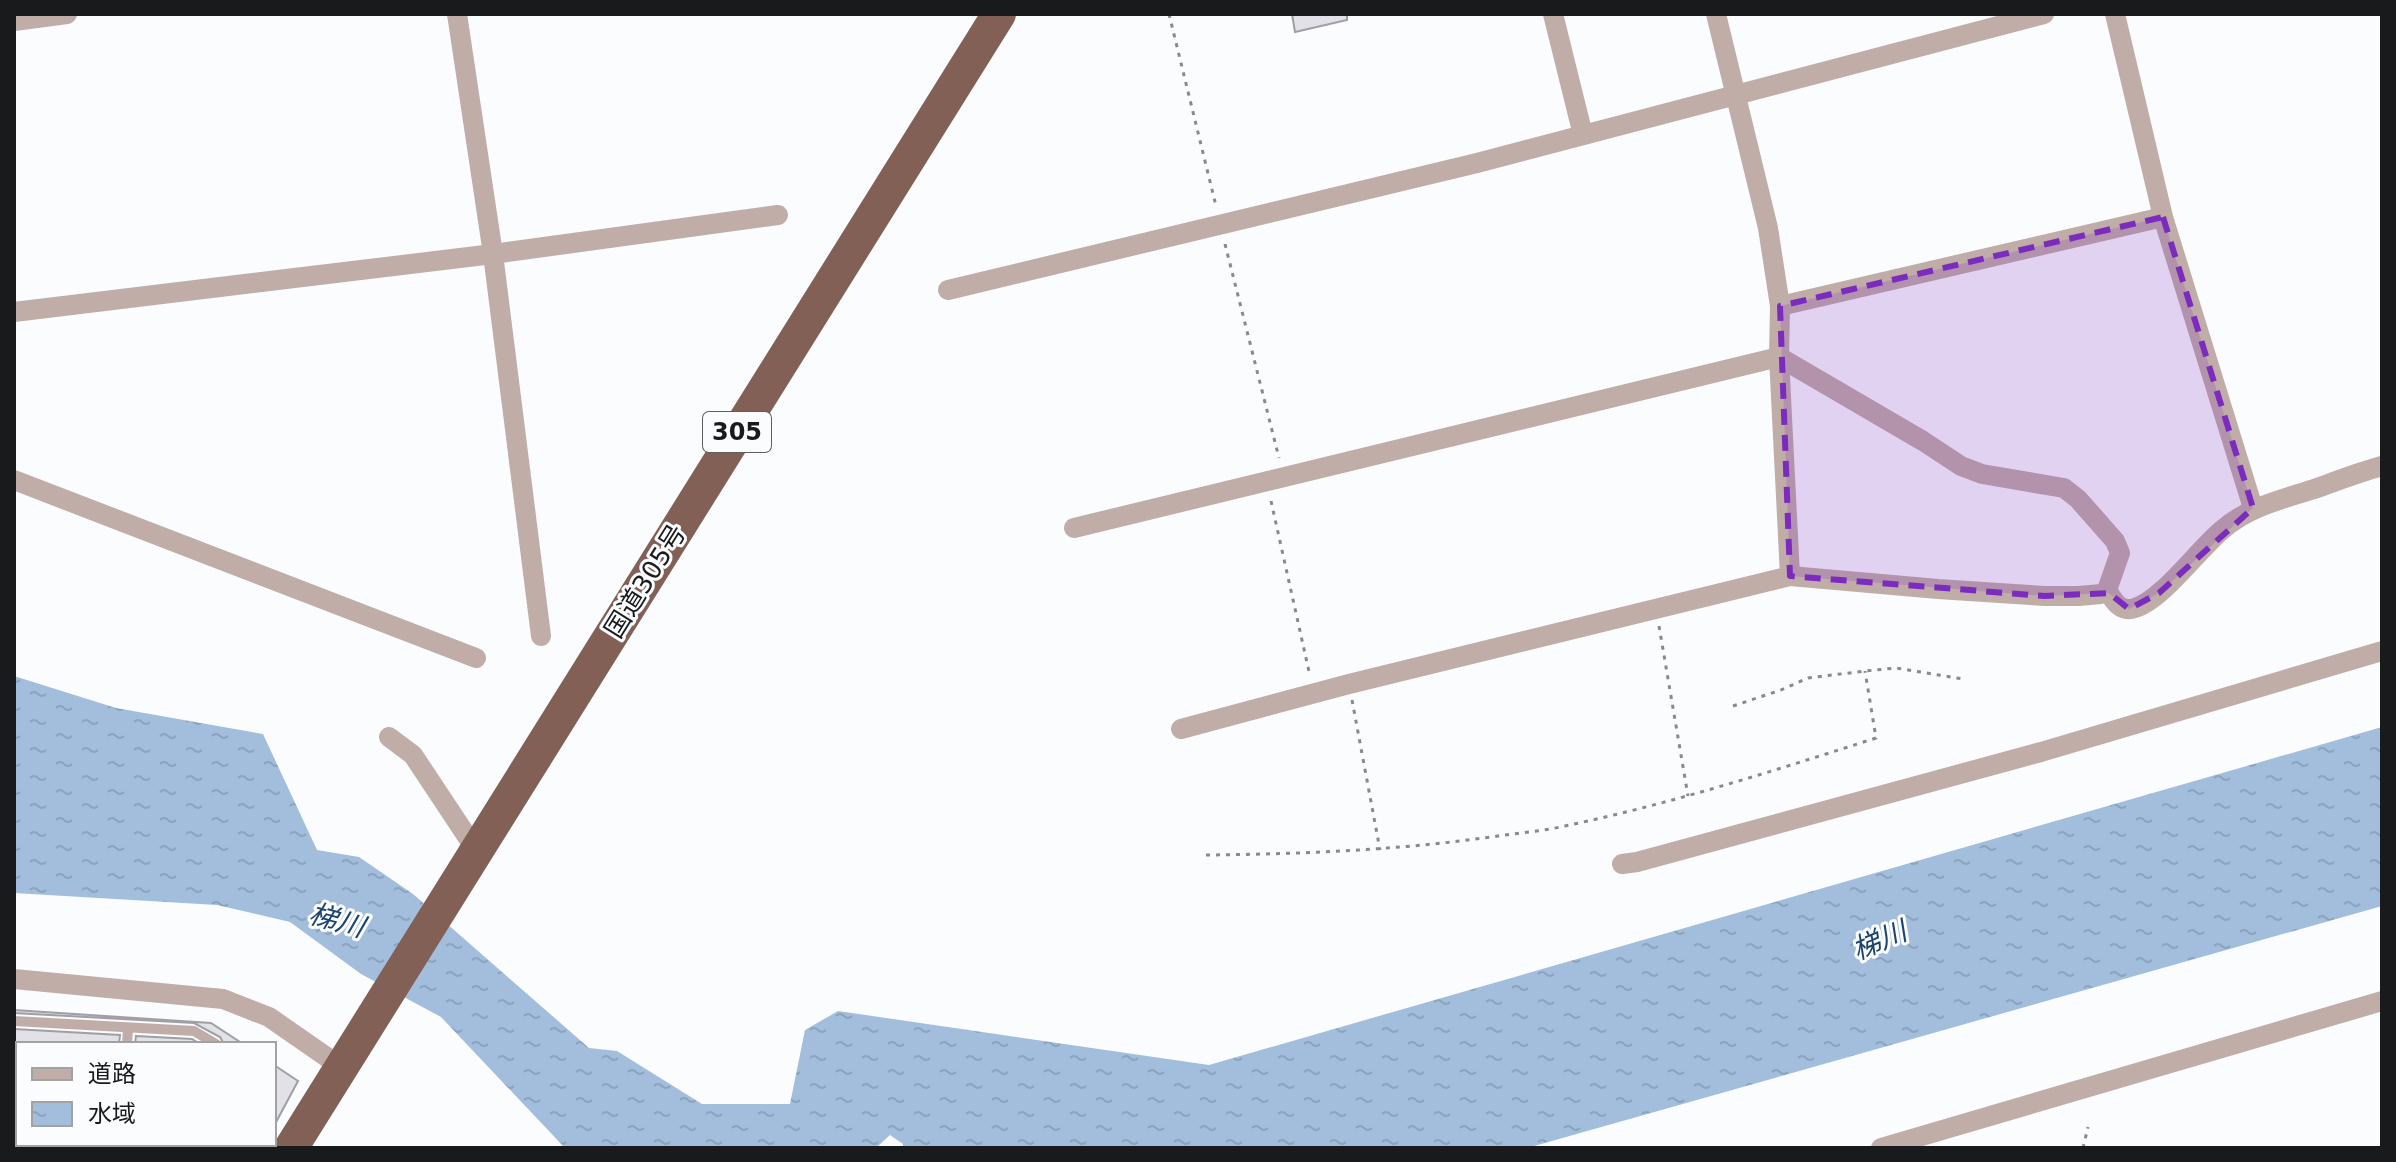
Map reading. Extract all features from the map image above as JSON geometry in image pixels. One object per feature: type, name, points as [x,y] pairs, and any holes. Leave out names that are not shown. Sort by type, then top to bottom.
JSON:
[{"type":"highway","name":"国道305号","points":[[291,1148],[999,14]]},
{"type":"street","points":[[14,21],[67,14]]},
{"type":"street","points":[[457,14],[493,254],[541,636]]},
{"type":"street","points":[[1553,14],[1583,135]]},
{"type":"street","points":[[1716,14],[1768,228],[1780,306],[1779,357],[1790,576]]},
{"type":"street","points":[[948,290],[1583,135],[2044,14]]},
{"type":"street","points":[[2115,14],[2163,217],[2253,508]]},
{"type":"street","points":[[14,312],[493,254],[778,215]]},
{"type":"street","points":[[1780,306],[2163,217]]},
{"type":"street","points":[[1074,528],[1779,357],[1961,466],[1982,474],[2064,488],[2078,499],[2115,541],[2120,553],[2107,590],[2101,594],[2045,596],[1790,576],[1349,684],[1181,729]]},
{"type":"street","points":[[2107,590],[2121,607],[2137,608],[2159,593],[2223,529],[2253,508],[2382,466]]},
{"type":"street","points":[[14,480],[476,658]]},
{"type":"street","points":[[1622,864],[2041,752],[2382,651]]},
{"type":"street","points":[[389,737],[413,755],[472,857]]},
{"type":"street","points":[[14,979],[223,999],[269,1017],[344,1061]]},
{"type":"street","points":[[1881,1148],[2382,1001]]},
{"type":"lane","points":[[14,1021],[194,1031],[213,1042]]},
{"type":"lane","points":[[127,1042],[128,1028]]},
{"type":"lane","points":[[41,1146],[94,1148]]},
{"type":"path","points":[[1169,14],[1220,224],[1275,479],[1314,694]]},
{"type":"path","points":[[1656,608],[1688,796]]},
{"type":"path","points":[[1733,706],[1808,678],[1865,671],[1896,668],[1963,679]]},
{"type":"path","points":[[1206,855],[1380,850],[1563,827],[1740,782],[1876,738],[1865,671]]},
{"type":"path","points":[[1349,684],[1380,850]]},
{"type":"path","points":[[2083,1148],[2088,1127]]},
{"type":"highlighted area","points":[[2163,217],[2253,508],[2159,593],[2129,609],[2109,593],[2045,596],[1790,576],[1780,306]]},
{"type":"water","name":"梯川","points":[[14,676],[116,708],[263,734],[317,850],[359,857],[413,894],[589,1048],[617,1051],[702,1104],[790,1104],[805,1030],[838,1011],[1209,1065],[2382,727],[2382,906],[1527,1148],[903,1148],[903,1144],[890,1135],[876,1148],[565,1148],[441,1017],[361,974],[290,922],[217,905],[14,893]]},
{"type":"building","points":[[1292,14],[1347,14],[1347,20],[1295,32]]},
{"type":"building","points":[[14,1010],[211,1023],[240,1042],[223,1042],[220,1037],[194,1023],[14,1013]]},
{"type":"building","points":[[14,1029],[120,1035],[119,1042],[14,1044]]},
{"type":"building","points":[[136,1036],[192,1039],[197,1042],[135,1042]]},
{"type":"building","points":[[276,1066],[298,1081],[276,1122]]}]
